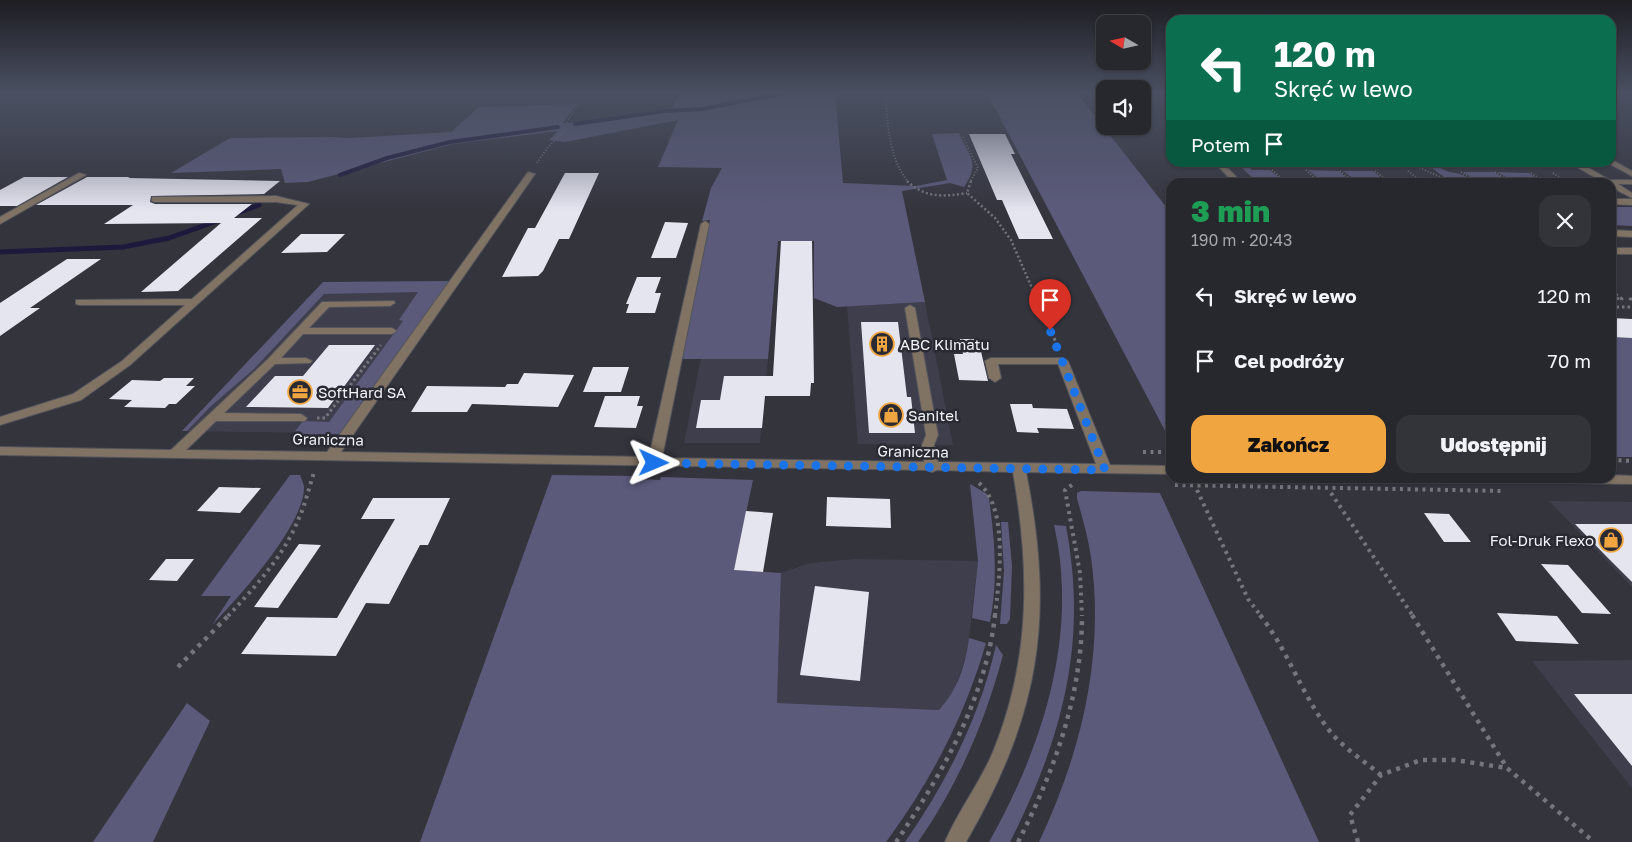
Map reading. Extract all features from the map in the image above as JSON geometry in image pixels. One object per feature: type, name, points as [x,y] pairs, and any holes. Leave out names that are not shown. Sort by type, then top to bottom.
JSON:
[{"type":"street","points":[[1616,166],[1632,174]]},
{"type":"street","points":[[1222,167],[1233,178]]},
{"type":"street","points":[[1580,167],[1600,178]]},
{"type":"street","points":[[0,221],[82,174]]},
{"type":"street","points":[[327,460],[530,174]]},
{"type":"street","points":[[1616,182],[1632,182]]},
{"type":"street","points":[[1616,187],[1632,196]]},
{"type":"street","points":[[0,420],[77,397],[126,363],[305,204],[276,199],[155,199]]},
{"type":"street","points":[[1616,202],[1632,202]]},
{"type":"street","points":[[654,463],[705,224]]},
{"type":"street","points":[[1616,233],[1632,234]]},
{"type":"street","points":[[1616,251],[1632,251]]},
{"type":"street","points":[[80,302],[195,302]]},
{"type":"street","points":[[175,453],[272,361],[326,304],[390,303]]},
{"type":"street","points":[[910,308],[932,435],[928,445],[932,468]]},
{"type":"street","points":[[300,331],[392,331]]},
{"type":"street","points":[[995,378],[991,360],[1062,361],[1105,470]]},
{"type":"street","points":[[272,361],[306,361]]},
{"type":"street","points":[[211,417],[300,418]]},
{"type":"street","name":"Graniczna","points":[[0,451],[175,453],[327,460],[1166,470]]},
{"type":"street","points":[[955,842],[972,816],[999,759],[1029,664],[1034,622],[1035,576],[1029,517],[1019,468]]},
{"type":"street","points":[[1616,480],[1632,480]]},
{"type":"path","points":[[530,174],[548,147],[564,132]]},
{"type":"path","points":[[891,132],[896,163],[901,175],[923,194],[935,197],[967,193],[995,218],[1011,240],[1062,361]]},
{"type":"path","points":[[963,137],[978,168],[967,193]]},
{"type":"path","points":[[1418,167],[1432,169]]},
{"type":"path","points":[[1430,167],[1443,178]]},
{"type":"path","points":[[1272,170],[1281,178]]},
{"type":"path","points":[[1306,170],[1315,178]]},
{"type":"path","points":[[1340,171],[1349,178]]},
{"type":"path","points":[[1375,171],[1384,178]]},
{"type":"path","points":[[1408,172],[1417,178]]},
{"type":"path","points":[[1461,172],[1470,178]]},
{"type":"path","points":[[1495,172],[1505,178]]},
{"type":"path","points":[[1531,173],[1538,178]]},
{"type":"path","points":[[1553,173],[1561,178]]},
{"type":"path","points":[[1616,294],[1622,298],[1616,298]]},
{"type":"path","points":[[1616,307],[1632,307]]},
{"type":"path","points":[[300,418],[325,418],[392,331]]},
{"type":"path","points":[[1139,452],[1166,452]]},
{"type":"path","points":[[306,468],[315,468],[327,460]]},
{"type":"path","points":[[178,667],[219,626],[260,578],[296,525],[315,468],[327,460]]},
{"type":"path","points":[[1616,460],[1632,461]]},
{"type":"path","points":[[896,842],[930,790],[969,716],[994,634],[1000,577],[998,528],[994,502],[989,491],[973,481]]},
{"type":"path","points":[[1018,842],[1032,816],[1058,746],[1072,693],[1080,638],[1081,585],[1065,490],[1076,484]]},
{"type":"path","points":[[1172,485],[1506,491]]},
{"type":"path","points":[[1197,490],[1248,599],[1277,636],[1304,692],[1330,731],[1381,775]]},
{"type":"path","points":[[1331,492],[1399,593],[1508,768],[1594,842]]},
{"type":"path","points":[[1358,842],[1350,815],[1381,775],[1421,760],[1455,760],[1508,768]]},
{"type":"shaded area","points":[[446,132],[548,132],[453,144],[308,182],[285,183],[281,169],[171,173],[230,138],[350,138]]},
{"type":"shaded area","points":[[557,132],[615,132],[565,142],[549,140]]},
{"type":"shaded area","points":[[673,132],[838,132],[843,183],[916,186],[947,180],[932,134],[959,133],[973,165],[964,187],[950,183],[902,191],[925,302],[837,307],[814,298],[814,241],[778,241],[768,359],[682,359],[710,220],[702,221],[711,188],[722,168],[658,167]]},
{"type":"shaded area","points":[[1008,132],[1096,132],[1096,135],[1110,135],[1166,207],[1166,433]]},
{"type":"shaded area","points":[[1241,167],[1249,167],[1252,170],[1270,170],[1279,178],[1253,178]]},
{"type":"shaded area","points":[[1430,167],[1439,167],[1468,178],[1446,178]]},
{"type":"shaded area","points":[[1308,170],[1339,171],[1347,178],[1318,178]]},
{"type":"shaded area","points":[[1343,171],[1373,171],[1381,178],[1353,178]]},
{"type":"shaded area","points":[[1463,172],[1494,172],[1503,178],[1472,178]]},
{"type":"shaded area","points":[[1497,172],[1529,173],[1536,178],[1508,178]]},
{"type":"shaded area","points":[[1616,207],[1632,207],[1632,226],[1616,225]]},
{"type":"shaded area","points":[[440,281],[343,420],[311,433],[182,431],[323,282]]},
{"type":"shaded area","points":[[451,281],[340,434],[292,435],[303,421],[329,422],[403,321],[399,320],[418,292],[324,294],[254,369],[210,407],[187,431],[182,431],[323,282]]},
{"type":"shaded area","points":[[925,302],[953,445],[858,444],[847,306]]},
{"type":"shaded area","points":[[1616,337],[1632,338],[1632,457],[1616,457]]},
{"type":"shaded area","points":[[701,358],[768,359],[760,443],[684,443]]},
{"type":"shaded area","points":[[290,475],[300,475],[304,486],[302,502],[294,520],[253,580],[212,625],[231,596],[201,596]]},
{"type":"shaded area","points":[[552,475],[639,476],[639,479],[660,480],[661,477],[753,480],[734,570],[781,573],[777,703],[939,710],[951,694],[960,677],[966,658],[969,638],[986,643],[968,696],[945,747],[918,795],[886,842],[420,842]]},
{"type":"shaded area","points":[[970,484],[987,494],[989,499],[995,560],[990,622],[972,618],[978,561]]},
{"type":"shaded area","points":[[1081,491],[1160,493],[1319,842],[1039,842],[1067,774],[1078,739],[1092,667],[1095,631],[1095,594],[1090,550],[1077,498],[1077,493]]},
{"type":"shaded area","points":[[1549,501],[1632,502],[1632,587],[1553,505]]},
{"type":"shaded area","points":[[1001,522],[1008,522],[1012,566],[1010,619],[1007,624],[1000,624],[1004,571]]},
{"type":"shaded area","points":[[1054,525],[1066,526],[1072,569],[1074,610],[1072,649],[1066,688],[1057,726],[1044,765],[1029,803],[1010,842],[989,842],[1025,767],[1040,729],[1051,689],[1059,648],[1062,607],[1061,566]]},
{"type":"shaded area","points":[[855,559],[978,561],[967,654],[951,698],[939,710],[777,703],[781,573],[810,563]]},
{"type":"shaded area","points":[[996,645],[1003,655],[988,704],[969,752],[946,798],[918,842],[905,842],[935,796],[960,748],[981,697]]},
{"type":"shaded area","points":[[1632,660],[1632,788],[1532,661]]},
{"type":"shaded area","points":[[187,703],[210,721],[153,842],[93,842]]},
{"type":"building","points":[[969,134],[1005,134],[1015,154],[1011,154],[1053,239],[1019,239],[1002,200],[997,200]]},
{"type":"building","points":[[565,173],[599,173],[569,239],[559,239],[543,271],[538,276],[502,277],[528,228],[535,228]]},
{"type":"building","points":[[24,177],[68,177],[17,206],[0,206],[0,190]]},
{"type":"building","points":[[87,177],[280,181],[264,194],[151,196],[150,202],[155,204],[252,204],[234,218],[262,218],[178,291],[141,292],[221,223],[104,224],[133,205],[36,205]]},
{"type":"building","points":[[665,222],[688,223],[676,258],[651,258]]},
{"type":"building","points":[[301,234],[345,234],[327,252],[281,253]]},
{"type":"building","points":[[781,241],[812,241],[814,383],[811,383],[810,396],[765,396],[762,428],[696,428],[701,400],[720,400],[724,376],[773,376]]},
{"type":"building","points":[[67,259],[101,259],[30,308],[40,308],[0,336],[0,303]]},
{"type":"building","points":[[637,277],[661,277],[655,293],[661,293],[655,313],[626,313],[629,304],[626,304]]},
{"type":"building","points":[[1616,318],[1632,319],[1632,338],[1616,337]]},
{"type":"building","points":[[861,322],[898,322],[907,397],[911,397],[915,433],[869,433]]},
{"type":"building","points":[[960,339],[978,339],[988,381],[959,380],[954,354],[963,354]]},
{"type":"building","name":"SoftHard SA","points":[[329,345],[375,345],[328,408],[246,407],[275,376],[303,376]]},
{"type":"building","points":[[593,367],[629,367],[621,392],[583,392]]},
{"type":"building","points":[[524,373],[574,375],[558,407],[472,404],[467,412],[411,412],[427,386],[505,387],[507,384],[518,384]]},
{"type":"building","points":[[164,378],[194,378],[186,386],[195,386],[176,404],[169,404],[165,408],[124,407],[132,400],[109,399],[132,380],[160,381]]},
{"type":"building","points":[[605,396],[640,396],[637,406],[643,406],[636,428],[594,427]]},
{"type":"building","points":[[1010,404],[1032,404],[1033,408],[1067,409],[1074,429],[1037,428],[1039,433],[1017,432]]},
{"type":"building","points":[[219,487],[261,488],[240,513],[197,511]]},
{"type":"building","points":[[827,497],[890,499],[891,528],[826,526]]},
{"type":"building","points":[[373,498],[450,498],[428,545],[420,545],[389,604],[366,603],[336,656],[241,654],[267,617],[337,618],[395,519],[361,519]]},
{"type":"building","points":[[746,511],[773,513],[763,572],[734,570]]},
{"type":"building","points":[[1424,513],[1449,514],[1471,542],[1444,542]]},
{"type":"building","name":"Fol-Druk Flexo","points":[[1575,524],[1632,524],[1632,582],[1606,556]]},
{"type":"building","points":[[299,544],[321,545],[278,608],[254,607]]},
{"type":"building","points":[[166,559],[194,559],[177,581],[149,580]]},
{"type":"building","points":[[1541,564],[1568,565],[1611,614],[1582,613]]},
{"type":"building","points":[[815,586],[869,592],[860,681],[800,675]]},
{"type":"building","points":[[1497,613],[1557,616],[1579,644],[1516,641]]},
{"type":"building","points":[[1574,694],[1632,694],[1632,766]]},
{"type":"waterway","points":[[340,175],[387,158],[450,142],[520,132]]},
{"type":"waterway","points":[[234,214],[259,205]]},
{"type":"waterway","points":[[0,252],[123,247],[169,238],[217,221]]},
{"type":"place","name":"ABC Klimatu","points":[[882,344]]},
{"type":"place","name":"SoftHard SA","points":[[300,392]]},
{"type":"place","name":"Sanitel","points":[[891,415]]},
{"type":"place","name":"Fol-Druk Flexo","points":[[1611,540]]},
{"type":"route","points":[[654,463],[1105,470],[1050,330]]}]
